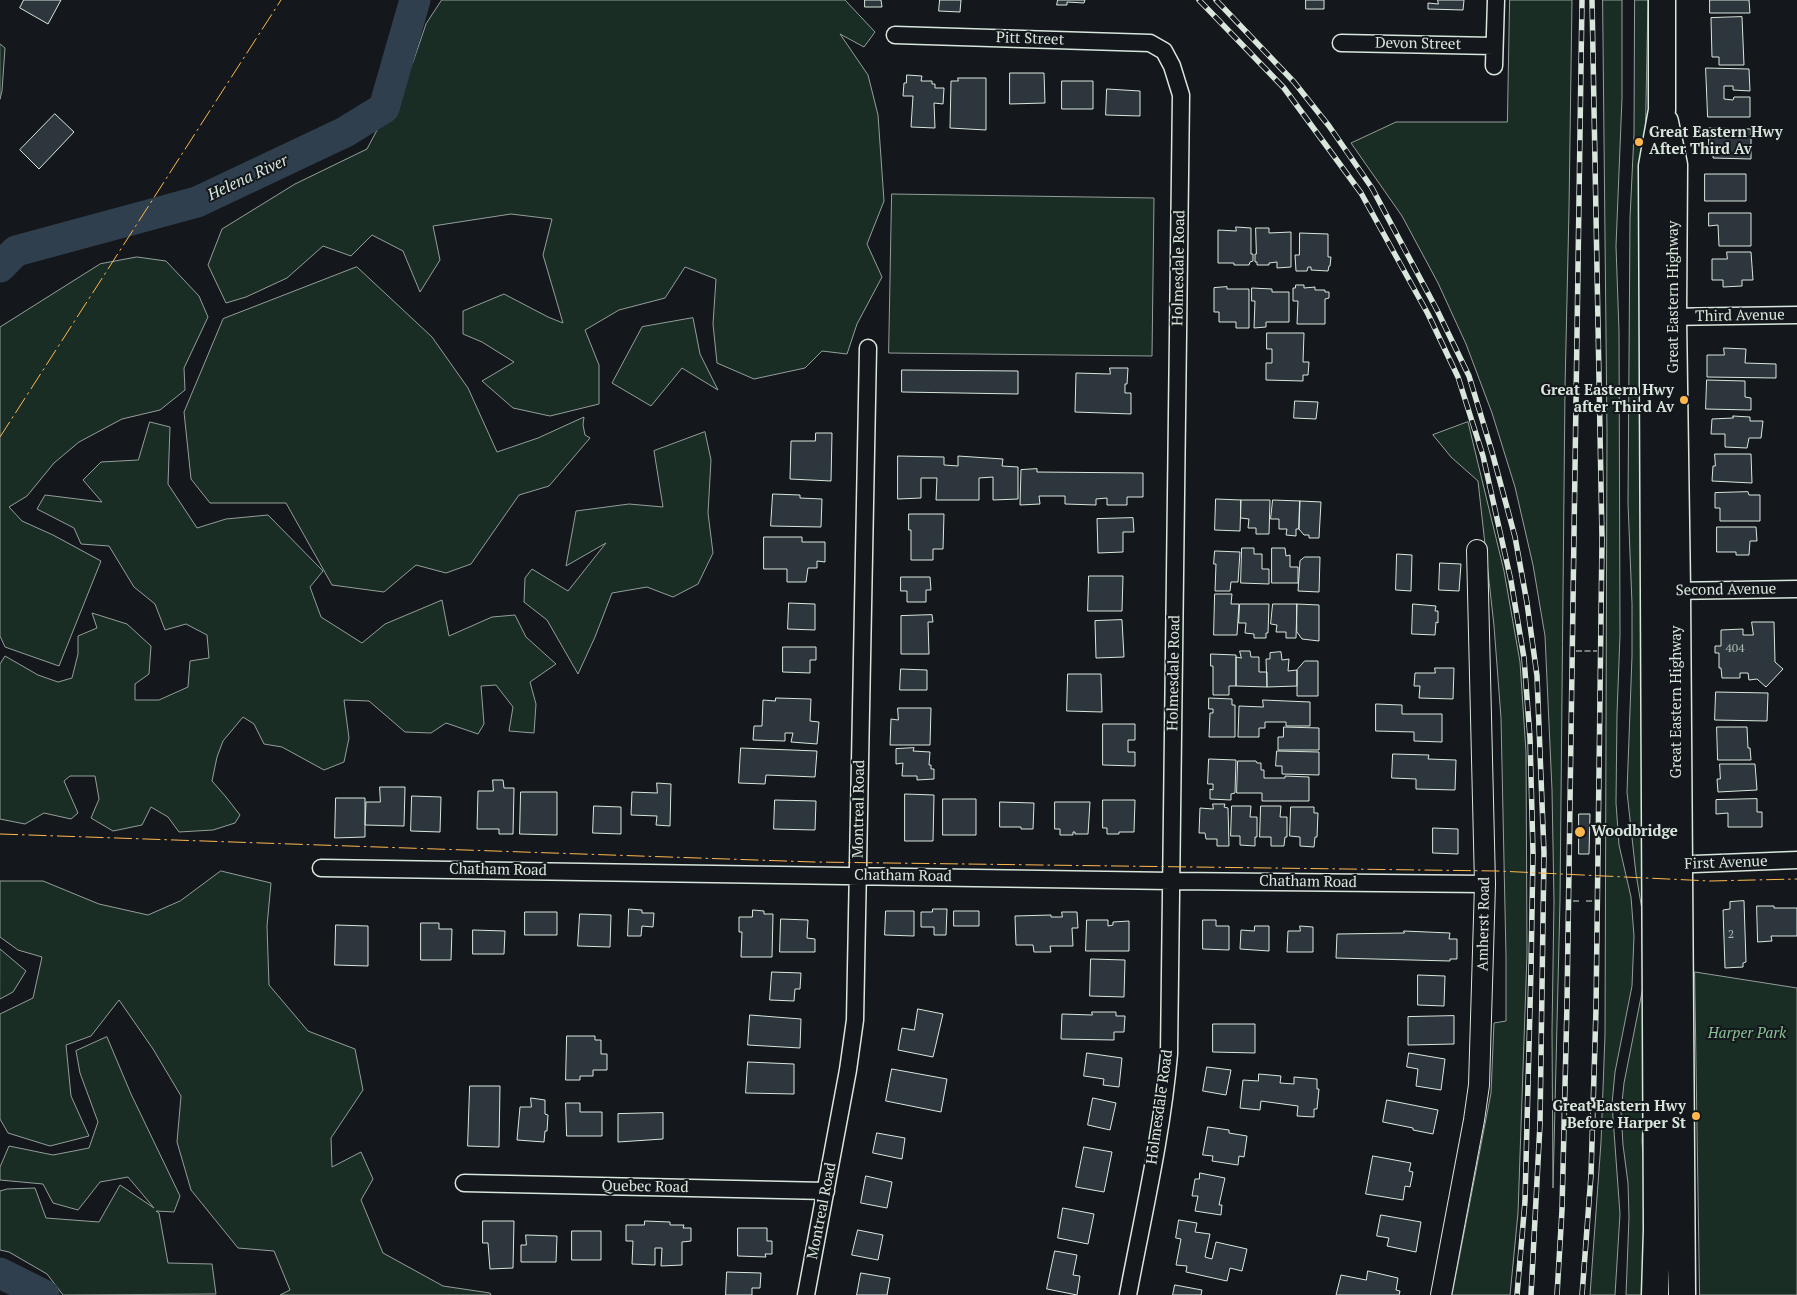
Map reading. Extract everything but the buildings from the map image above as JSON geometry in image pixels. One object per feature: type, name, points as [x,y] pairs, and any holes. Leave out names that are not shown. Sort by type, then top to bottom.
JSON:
[{"type":"highway","name":"Great Eastern Highway","points":[[1655,1295],[1667,865],[1663,317],[1652,166],[1662,110],[1662,0]]},
{"type":"highway","name":"Great Eastern Highway","points":[[1667,865],[1682,1295]]},
{"type":"street","points":[[1494,66],[1496,0]]},
{"type":"street","name":"Pitt Street","points":[[895,35],[1150,43],[1164,51]]},
{"type":"street","name":"Devon Street","points":[[1341,43],[1494,46]]},
{"type":"street","name":"Holmesdale Road","points":[[1128,1295],[1166,1093],[1169,1054],[1181,96],[1172,66],[1164,51]]},
{"type":"street","name":"Third Avenue","points":[[1663,317],[1797,315]]},
{"type":"street","name":"Montreal Road","points":[[806,1295],[848,1070],[854,1020],[868,348]]},
{"type":"street","name":"Amherst Road","points":[[1441,1295],[1479,1086],[1486,884],[1477,550]]},
{"type":"street","name":"Second Avenue","points":[[1666,591],[1797,588]]},
{"type":"street","name":"First Avenue","points":[[1667,865],[1797,860]]},
{"type":"street","name":"Chatham Road","points":[[321,868],[1486,884]]},
{"type":"street","name":"Quebec Road","points":[[464,1182],[826,1191]]},
{"type":"green space","points":[[442,0],[845,0],[875,32],[864,47],[840,34],[868,75],[878,115],[884,201],[867,244],[882,277],[857,324],[847,354],[822,351],[805,368],[754,379],[717,363],[713,324],[716,279],[685,267],[665,298],[619,310],[585,330],[599,365],[599,404],[550,416],[513,408],[482,381],[514,362],[482,342],[463,334],[463,311],[504,294],[563,323],[543,255],[552,219],[511,214],[433,226],[440,260],[420,292],[403,251],[372,235],[351,256],[323,246],[287,278],[246,297],[226,303],[208,265],[222,229],[295,184],[367,149],[413,62],[426,24]]},
{"type":"green space","points":[[1510,0],[1572,0],[1565,388],[1560,901],[1553,1188],[1552,1031],[1554,901],[1552,790],[1545,636],[1533,565],[1515,487],[1492,413],[1466,344],[1438,283],[1402,216],[1351,143],[1396,122],[1507,122]]},
{"type":"green space","points":[[1603,0],[1622,0],[1622,98],[1616,246],[1619,331],[1620,635],[1616,803],[1619,845],[1631,897],[1634,936],[1632,986],[1615,1072],[1612,1104],[1620,1214],[1615,1295],[1590,1295],[1601,1142],[1605,1035],[1607,433]]},
{"type":"green space","points":[[1635,0],[1648,0],[1645,154],[1644,1094],[1642,1141],[1648,1224],[1645,1295],[1626,1295],[1629,1217],[1628,1183],[1621,1112],[1624,1083],[1643,987],[1644,960],[1642,910],[1627,792],[1632,656],[1628,503],[1630,218],[1634,134]]},
{"type":"green space","points":[[0,44],[5,48],[0,99]]},
{"type":"green space","points":[[892,194],[1154,198],[1152,356],[889,353]]},
{"type":"green space","points":[[137,257],[166,261],[199,296],[208,317],[184,368],[185,390],[160,410],[122,419],[79,442],[54,463],[27,496],[9,507],[22,521],[53,535],[101,561],[59,666],[5,647],[0,636],[0,327],[100,264]]},
{"type":"green space","points":[[357,267],[432,337],[468,388],[497,452],[538,438],[584,417],[585,435],[590,438],[549,486],[519,495],[471,564],[446,573],[416,565],[384,592],[332,585],[286,503],[210,503],[191,479],[184,412],[223,319]]},
{"type":"green space","points":[[693,318],[700,354],[718,390],[682,368],[651,406],[612,383],[642,327]]},
{"type":"green space","points":[[150,422],[170,427],[168,484],[197,528],[226,519],[268,515],[323,571],[310,587],[321,617],[362,643],[385,624],[442,600],[449,636],[492,617],[515,615],[526,637],[556,664],[530,682],[536,704],[534,733],[509,731],[513,707],[496,685],[481,686],[484,724],[478,734],[446,723],[431,733],[405,732],[369,701],[344,700],[349,738],[344,762],[324,770],[282,747],[264,744],[254,724],[243,717],[223,741],[217,757],[212,781],[240,815],[235,823],[213,830],[179,832],[168,817],[151,807],[142,825],[113,831],[91,818],[99,799],[95,776],[70,776],[64,781],[78,813],[71,819],[44,813],[25,824],[0,819],[0,664],[5,656],[38,675],[58,682],[72,678],[78,654],[78,636],[97,628],[92,613],[127,624],[151,646],[149,674],[135,684],[135,700],[159,700],[188,687],[190,661],[209,658],[207,635],[186,624],[165,630],[155,604],[134,587],[109,546],[81,544],[74,528],[37,509],[45,495],[102,502],[83,480],[101,462],[138,460]]},
{"type":"green space","points":[[1468,422],[1504,571],[1520,662],[1526,752],[1527,954],[1518,1213],[1510,1295],[1452,1295],[1491,1093],[1494,1023],[1506,1021],[1501,718],[1494,626],[1478,481],[1451,457],[1433,435]]},
{"type":"green space","points":[[705,432],[711,460],[708,513],[713,553],[698,584],[673,597],[647,587],[612,593],[578,674],[547,620],[524,602],[525,578],[532,569],[568,591],[606,543],[566,566],[576,511],[629,504],[663,507],[654,451]]},
{"type":"green space","points":[[221,871],[271,883],[267,926],[269,985],[308,1031],[355,1049],[363,1090],[331,1138],[332,1167],[361,1152],[373,1179],[361,1200],[383,1253],[443,1286],[490,1293],[491,1295],[280,1295],[290,1290],[274,1251],[238,1248],[191,1190],[177,1142],[181,1096],[153,1049],[119,1000],[91,1036],[66,1045],[71,1096],[89,1136],[50,1146],[8,1133],[0,1119],[0,1014],[33,998],[42,957],[18,950],[0,937],[0,881],[43,881],[99,904],[148,915],[180,901]]},
{"type":"green space","points":[[0,949],[26,971],[13,992],[0,999]]},
{"type":"green space","name":"Harper Park","points":[[1695,972],[1797,988],[1797,1295],[1700,1295]]},
{"type":"green space","points":[[107,1037],[131,1094],[180,1196],[174,1212],[156,1211],[159,1213],[168,1263],[212,1264],[216,1294],[63,1295],[47,1274],[9,1252],[0,1250],[0,1191],[7,1189],[35,1188],[46,1218],[99,1222],[120,1185],[154,1208],[128,1177],[100,1182],[78,1210],[53,1203],[43,1184],[0,1180],[0,1167],[9,1146],[53,1155],[89,1148],[98,1122],[80,1073],[76,1051]]},
{"type":"waterway","name":"Helena River","points":[[0,267],[16,251],[197,202],[345,132],[384,108],[415,0]]},
{"type":"waterway","name":"Helena River","points":[[0,1273],[44,1295]]},
{"type":"railway","points":[[1199,0],[1284,88],[1361,193],[1428,314],[1458,377],[1483,456],[1511,581],[1524,658],[1530,738],[1533,853],[1531,969],[1525,1201],[1517,1295]]},
{"type":"railway","points":[[1216,0],[1294,82],[1329,126],[1372,188],[1437,310],[1469,376],[1515,537],[1527,603],[1537,676],[1544,853],[1540,1124],[1531,1295]]},
{"type":"railway","points":[[1557,1295],[1562,1210],[1567,1004],[1582,0]]},
{"type":"railway","points":[[1582,1295],[1591,1175],[1596,1009],[1602,539],[1592,0]]},
{"type":"fence","points":[[1576,651],[1597,651]]},
{"type":"fence","points":[[1573,901],[1579,901]]},
{"type":"fence","points":[[1586,901],[1592,901]]},
{"type":"power","points":[[0,437],[281,0]]},
{"type":"power","points":[[0,834],[814,862],[1498,871],[1710,881],[1797,879]]},
{"type":"place","name":"Great Eastern Hwy After Third Av","points":[[1639,142]]},
{"type":"place","name":"Great Eastern Hwy after Third Av","points":[[1684,400]]},
{"type":"place","name":"Woodbridge","points":[[1580,832]]},
{"type":"place","name":"Great Eastern Hwy Before Harper St","points":[[1696,1116]]}]
